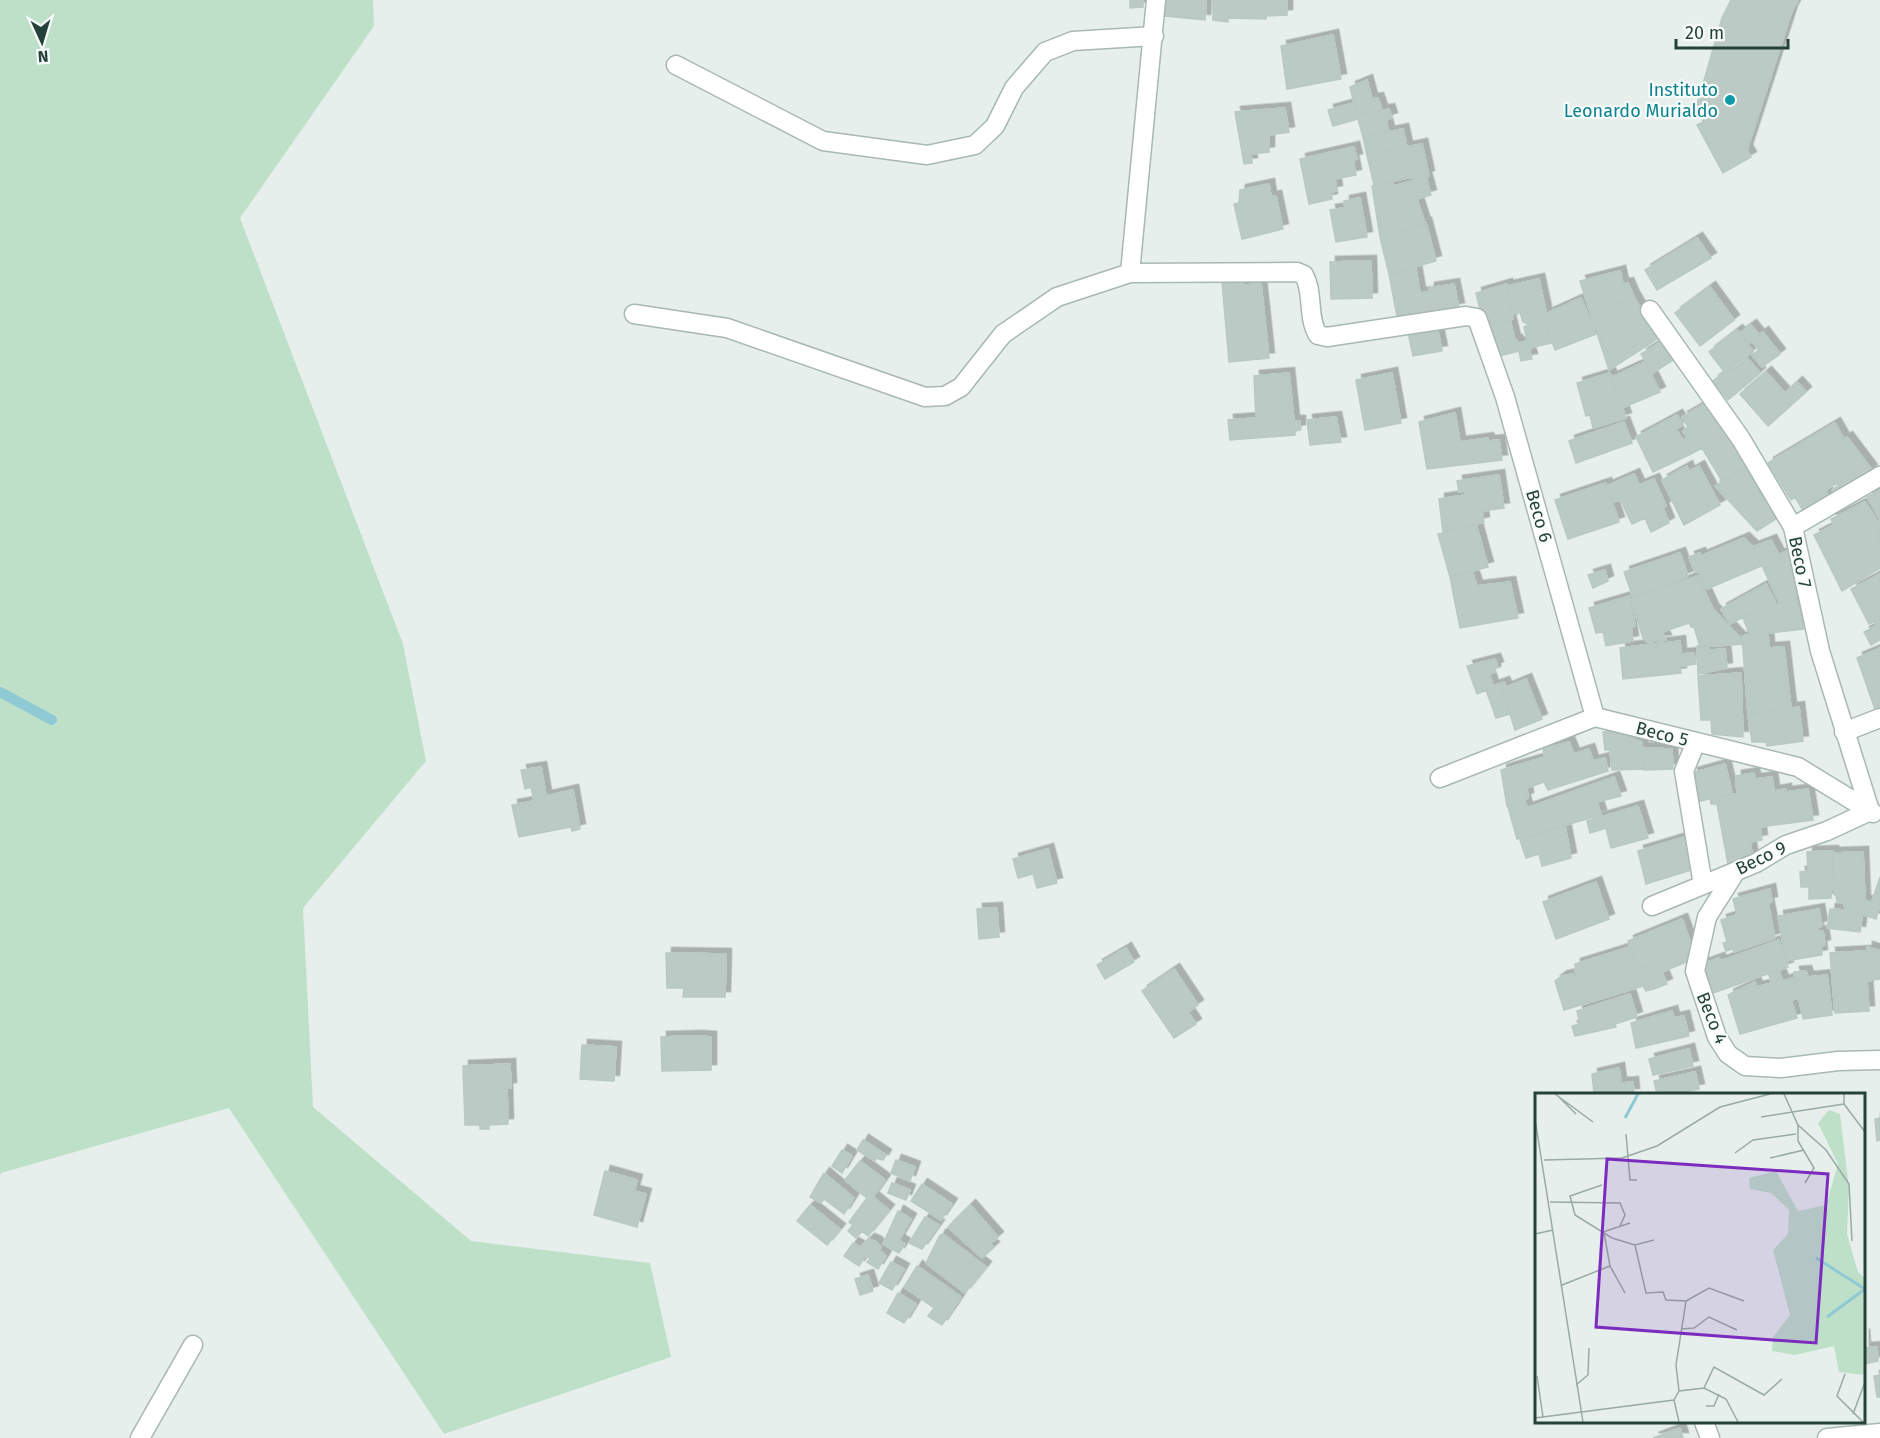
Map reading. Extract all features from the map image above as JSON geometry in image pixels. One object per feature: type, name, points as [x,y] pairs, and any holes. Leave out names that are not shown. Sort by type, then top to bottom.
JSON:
[{"type":"street","points":[[634,314],[727,328],[925,397],[945,396],[962,387],[1003,334],[1057,297],[1130,273],[1156,0]]},
{"type":"street","points":[[676,65],[823,141],[927,155],[975,145],[995,126],[1014,88],[1045,52],[1073,42],[1154,36]]},
{"type":"street","name":"Beco 6","points":[[1130,273],[1297,272],[1304,275],[1308,282],[1314,328],[1318,335],[1327,337],[1466,316],[1477,318],[1505,397],[1595,717]]},
{"type":"street","name":"Beco 7","points":[[1650,310],[1741,439],[1793,527],[1820,651],[1844,732],[1875,814]]},
{"type":"street","points":[[1793,527],[1880,476]]},
{"type":"street","points":[[1440,778],[1595,717]]},
{"type":"street","name":"Beco 5","points":[[1595,717],[1798,767],[1875,814]]},
{"type":"street","points":[[1844,732],[1880,718]]},
{"type":"street","points":[[1696,742],[1684,771],[1703,885]]},
{"type":"street","name":"Beco 9","points":[[1652,906],[1736,871],[1786,845],[1875,814]]},
{"type":"street","name":"Beco 4","points":[[1736,871],[1707,917],[1695,971],[1717,1036],[1728,1054],[1745,1066],[1781,1068],[1838,1061],[1880,1060]]},
{"type":"street","points":[[140,1438],[193,1345]]},
{"type":"street","points":[[1704,1423],[1710,1438]]},
{"type":"street","points":[[1827,1438],[1880,1433]]},
{"type":"green space","points":[[0,0],[373,0],[374,26],[240,218],[403,644],[426,761],[303,908],[313,1107],[471,1241],[650,1263],[671,1357],[444,1434],[229,1108],[1,1173],[0,1176]]},
{"type":"building","points":[[1130,0],[1143,0],[1143,7],[1130,8]]},
{"type":"building","points":[[1166,0],[1206,0],[1205,20],[1165,16]]},
{"type":"building","points":[[1213,0],[1287,0],[1287,15],[1266,16],[1266,19],[1228,18],[1228,22],[1213,20]]},
{"type":"building","name":"Instituto Leonardo Murialdo","points":[[1731,0],[1798,0],[1792,11],[1747,150],[1751,157],[1723,173],[1697,125],[1707,120],[1694,115],[1722,18]]},
{"type":"building","points":[[1333,35],[1341,79],[1287,89],[1281,46]]},
{"type":"building","points":[[1367,80],[1372,99],[1378,98],[1382,110],[1357,115],[1350,87]]},
{"type":"building","points":[[1354,103],[1358,119],[1333,126],[1328,110]]},
{"type":"building","points":[[1285,108],[1289,132],[1269,135],[1269,152],[1251,154],[1252,163],[1244,164],[1235,112]]},
{"type":"building","points":[[1389,109],[1392,118],[1386,120],[1389,132],[1363,137],[1357,115]]},
{"type":"building","points":[[1403,129],[1407,147],[1367,155],[1363,137]]},
{"type":"building","points":[[1422,144],[1429,176],[1374,185],[1367,155]]},
{"type":"building","points":[[1354,147],[1357,159],[1353,160],[1356,175],[1335,179],[1337,191],[1331,192],[1332,199],[1309,204],[1300,159]]},
{"type":"building","points":[[1426,177],[1431,195],[1417,199],[1425,224],[1380,237],[1372,186],[1392,181],[1394,186]]},
{"type":"building","points":[[1269,184],[1271,197],[1276,196],[1283,229],[1242,239],[1234,204],[1239,203],[1240,190]]},
{"type":"building","points":[[1360,198],[1367,237],[1336,242],[1330,210],[1345,208],[1344,201]]},
{"type":"building","points":[[1426,223],[1436,261],[1389,274],[1380,237]]},
{"type":"building","points":[[1697,238],[1711,258],[1657,290],[1645,270]]},
{"type":"building","points":[[1371,261],[1372,298],[1331,299],[1330,262]]},
{"type":"building","points":[[1416,269],[1420,293],[1429,292],[1429,288],[1454,284],[1459,308],[1398,321],[1389,274]]},
{"type":"building","points":[[1620,271],[1623,284],[1628,283],[1634,297],[1606,309],[1592,278]]},
{"type":"building","points":[[1592,278],[1606,309],[1634,297],[1659,338],[1609,370],[1580,281]]},
{"type":"building","points":[[1539,279],[1548,321],[1545,322],[1552,343],[1529,348],[1524,327],[1529,324],[1523,322],[1520,312],[1512,314],[1507,286]]},
{"type":"building","points":[[1244,280],[1244,285],[1261,284],[1269,358],[1229,362],[1222,282]]},
{"type":"building","points":[[1507,284],[1513,319],[1484,326],[1476,293]]},
{"type":"building","points":[[1710,287],[1734,320],[1700,346],[1675,313]]},
{"type":"building","points":[[1581,298],[1596,334],[1555,350],[1545,322],[1551,321],[1548,313]]},
{"type":"building","points":[[1623,311],[1642,342],[1610,358],[1595,326]]},
{"type":"building","points":[[1510,320],[1515,340],[1518,343],[1527,341],[1532,359],[1521,361],[1519,351],[1499,356],[1491,324]]},
{"type":"building","points":[[1751,325],[1759,335],[1763,332],[1780,354],[1762,367],[1752,355],[1759,350],[1752,341],[1748,344],[1740,333]]},
{"type":"building","points":[[1437,327],[1442,351],[1413,356],[1408,332]]},
{"type":"building","points":[[1737,330],[1753,351],[1725,373],[1709,352]]},
{"type":"building","points":[[1661,342],[1673,360],[1653,373],[1641,354]]},
{"type":"building","points":[[1747,358],[1760,373],[1728,400],[1713,381],[1725,372],[1728,374]]},
{"type":"building","points":[[1645,362],[1660,392],[1622,408],[1612,377]]},
{"type":"building","points":[[1766,372],[1785,393],[1797,382],[1806,392],[1768,426],[1740,394]]},
{"type":"building","points":[[1289,373],[1294,421],[1300,421],[1300,430],[1295,431],[1295,435],[1230,440],[1228,420],[1256,418],[1254,376]]},
{"type":"building","points":[[1392,373],[1401,423],[1365,430],[1356,380]]},
{"type":"building","points":[[1610,373],[1626,418],[1593,428],[1590,415],[1586,416],[1577,383]]},
{"type":"building","points":[[1708,402],[1749,465],[1722,481],[1702,448],[1691,454],[1683,440],[1687,438],[1683,431],[1688,427],[1682,417]]},
{"type":"building","points":[[1455,413],[1460,442],[1488,438],[1489,441],[1499,440],[1502,460],[1427,469],[1419,422]]},
{"type":"building","points":[[1677,415],[1683,425],[1676,429],[1691,454],[1653,472],[1636,437]]},
{"type":"building","points":[[1336,417],[1341,442],[1310,445],[1307,420]]},
{"type":"building","points":[[1624,422],[1632,443],[1576,463],[1569,441]]},
{"type":"building","points":[[1835,423],[1844,439],[1847,437],[1872,470],[1835,494],[1832,490],[1842,483],[1841,481],[1825,490],[1830,497],[1805,514],[1795,497],[1791,500],[1768,463]]},
{"type":"building","points":[[1687,466],[1689,472],[1699,466],[1720,505],[1684,525],[1662,480]]},
{"type":"building","points":[[1748,467],[1763,485],[1757,491],[1782,515],[1757,531],[1715,486]]},
{"type":"building","points":[[1634,474],[1639,485],[1654,479],[1666,506],[1663,508],[1669,523],[1651,532],[1645,518],[1632,524],[1620,499],[1612,503],[1607,486]]},
{"type":"building","points":[[1499,475],[1504,508],[1482,511],[1484,522],[1443,532],[1439,499],[1466,495],[1465,491],[1459,492],[1457,481]]},
{"type":"building","points":[[1606,483],[1619,522],[1568,539],[1555,500]]},
{"type":"building","points":[[1880,490],[1880,519],[1867,497]]},
{"type":"building","points":[[1865,502],[1879,523],[1824,555],[1814,535],[1834,525],[1831,519]]},
{"type":"building","points":[[1879,523],[1880,568],[1842,591],[1824,555]]},
{"type":"building","points":[[1476,524],[1488,567],[1450,577],[1438,534]]},
{"type":"building","points":[[1744,538],[1753,547],[1761,566],[1707,589],[1698,571],[1695,572],[1689,557],[1700,553],[1701,556]]},
{"type":"building","points":[[1771,540],[1779,555],[1787,551],[1799,577],[1795,579],[1801,592],[1780,604],[1753,547]]},
{"type":"building","points":[[1680,553],[1688,576],[1633,597],[1624,572]]},
{"type":"building","points":[[1605,570],[1608,581],[1593,588],[1588,575]]},
{"type":"building","points":[[1472,571],[1477,586],[1510,582],[1518,618],[1460,628],[1450,577]]},
{"type":"building","points":[[1880,574],[1880,619],[1869,624],[1851,589]]},
{"type":"building","points":[[1698,576],[1713,609],[1694,627],[1691,627],[1689,623],[1662,632],[1666,640],[1647,642],[1643,638],[1631,599]]},
{"type":"building","points":[[1766,584],[1775,601],[1730,624],[1721,609]]},
{"type":"building","points":[[1795,595],[1804,629],[1750,635],[1743,618],[1772,602],[1779,605]]},
{"type":"building","points":[[1630,596],[1635,626],[1631,627],[1633,641],[1606,646],[1603,632],[1596,633],[1589,608]]},
{"type":"building","points":[[1713,609],[1743,641],[1743,644],[1700,647],[1694,627]]},
{"type":"building","points":[[1880,619],[1880,640],[1871,645],[1864,632],[1876,626],[1874,622]]},
{"type":"building","points":[[1768,633],[1769,648],[1784,647],[1791,708],[1748,714],[1742,636]]},
{"type":"building","points":[[1680,641],[1681,654],[1694,653],[1696,664],[1680,666],[1681,673],[1623,679],[1620,648]]},
{"type":"building","points":[[1697,646],[1711,650],[1725,649],[1727,668],[1698,674]]},
{"type":"building","points":[[1880,648],[1880,714],[1877,715],[1857,658]]},
{"type":"building","points":[[1495,659],[1498,667],[1495,668],[1495,672],[1489,674],[1493,686],[1504,682],[1506,687],[1502,689],[1510,714],[1496,718],[1486,690],[1477,694],[1467,666]]},
{"type":"building","points":[[1741,673],[1743,737],[1712,734],[1711,720],[1701,720],[1698,676]]},
{"type":"building","points":[[1526,679],[1542,719],[1515,730],[1502,689]]},
{"type":"building","points":[[1799,707],[1803,741],[1767,746],[1766,742],[1752,742],[1748,714]]},
{"type":"building","points":[[1611,731],[1642,742],[1644,769],[1612,770],[1610,750],[1605,750],[1603,732]]},
{"type":"building","points":[[1569,742],[1574,754],[1589,749],[1593,761],[1605,758],[1608,771],[1548,790],[1544,782],[1527,788],[1528,798],[1507,806],[1501,770],[1545,757],[1543,749]]},
{"type":"building","points":[[1642,748],[1672,749],[1673,769],[1644,770]]},
{"type":"building","points":[[1725,764],[1732,793],[1697,802],[1692,773]]},
{"type":"building","points":[[541,767],[546,796],[573,790],[580,829],[572,831],[571,827],[519,837],[512,805],[534,801],[531,787],[525,789],[521,770]]},
{"type":"building","points":[[1754,773],[1755,779],[1772,777],[1774,791],[1808,789],[1813,820],[1760,827],[1762,840],[1750,842],[1753,860],[1728,864],[1717,804],[1711,804],[1710,798],[1737,794],[1736,776]]},
{"type":"building","points":[[1614,777],[1621,796],[1597,802],[1601,815],[1517,839],[1508,807],[1525,801],[1527,808]]},
{"type":"building","points":[[1638,806],[1648,838],[1611,848],[1606,828],[1590,833],[1587,821]]},
{"type":"building","points":[[1565,826],[1571,858],[1542,866],[1539,854],[1526,858],[1520,840]]},
{"type":"building","points":[[1688,836],[1698,868],[1646,884],[1638,851]]},
{"type":"building","points":[[1048,849],[1057,883],[1037,888],[1033,874],[1018,878],[1013,859]]},
{"type":"building","points":[[1833,851],[1831,898],[1809,899],[1809,887],[1801,887],[1800,872],[1808,871],[1807,852]]},
{"type":"building","points":[[1863,852],[1865,901],[1871,902],[1867,916],[1862,915],[1860,932],[1827,928],[1830,909],[1845,910],[1844,902],[1837,902],[1836,895],[1834,895],[1833,853]]},
{"type":"building","points":[[1880,877],[1880,904],[1876,919],[1867,916]]},
{"type":"building","points":[[1596,882],[1609,919],[1556,939],[1543,902]]},
{"type":"building","points":[[1770,889],[1772,902],[1768,903],[1775,938],[1734,952],[1733,949],[1726,951],[1723,943],[1727,942],[1721,920],[1737,915],[1733,899]]},
{"type":"building","points":[[997,908],[999,937],[979,939],[977,909]]},
{"type":"building","points":[[1819,909],[1822,926],[1818,927],[1818,932],[1823,931],[1825,945],[1821,946],[1822,955],[1786,961],[1778,916]]},
{"type":"building","points":[[1682,919],[1696,958],[1662,972],[1667,984],[1654,989],[1646,965],[1638,968],[1628,941]]},
{"type":"building","points":[[1779,940],[1788,967],[1707,995],[1697,966],[1719,958],[1721,961]]},
{"type":"building","points":[[1630,947],[1638,968],[1646,965],[1654,989],[1646,991],[1643,986],[1587,1003],[1579,976],[1576,977],[1575,964]]},
{"type":"building","points":[[1867,947],[1880,951],[1880,979],[1867,981],[1869,1011],[1835,1013],[1830,953],[1867,951]]},
{"type":"building","points":[[1126,948],[1134,962],[1105,979],[1097,965]]},
{"type":"building","points":[[666,953],[726,954],[725,997],[683,997],[684,988],[667,988]]},
{"type":"building","points":[[1174,969],[1198,1005],[1188,1012],[1196,1024],[1174,1038],[1142,991]]},
{"type":"building","points":[[1779,971],[1783,981],[1795,977],[1799,998],[1791,1000],[1797,1018],[1740,1034],[1728,995],[1755,982],[1757,987],[1772,983],[1769,975]]},
{"type":"building","points":[[1806,971],[1808,977],[1827,975],[1832,1015],[1803,1019],[1794,972]]},
{"type":"building","points":[[1573,974],[1574,977],[1579,976],[1587,1003],[1564,1010],[1555,981],[1562,976]]},
{"type":"building","points":[[1630,994],[1637,1017],[1615,1024],[1616,1027],[1575,1036],[1572,1026],[1580,1024],[1577,1011]]},
{"type":"building","points":[[1672,1011],[1674,1018],[1684,1016],[1689,1036],[1636,1048],[1631,1023]]},
{"type":"building","points":[[661,1037],[711,1037],[711,1070],[662,1071]]},
{"type":"building","points":[[582,1045],[616,1047],[614,1081],[580,1079]]},
{"type":"building","points":[[1689,1049],[1693,1066],[1653,1075],[1649,1059]]},
{"type":"building","points":[[510,1064],[511,1088],[507,1088],[508,1124],[489,1125],[489,1129],[480,1129],[480,1125],[465,1125],[463,1066]]},
{"type":"building","points":[[1619,1068],[1621,1083],[1633,1082],[1634,1093],[1594,1093],[1592,1074]]},
{"type":"building","points":[[1695,1072],[1699,1089],[1681,1093],[1657,1093],[1654,1081]]},
{"type":"building","points":[[1880,1118],[1880,1140],[1877,1141],[1875,1119]]},
{"type":"building","points":[[863,1140],[886,1155],[883,1160],[876,1158],[875,1161],[857,1150]]},
{"type":"building","points":[[842,1150],[852,1156],[842,1173],[832,1166]]},
{"type":"building","points":[[896,1160],[915,1167],[910,1181],[891,1173]]},
{"type":"building","points":[[860,1161],[885,1180],[873,1197],[889,1210],[868,1236],[862,1231],[856,1238],[848,1231],[853,1225],[849,1222],[867,1198],[845,1180]]},
{"type":"building","points":[[605,1171],[637,1180],[634,1191],[646,1194],[637,1227],[594,1215]]},
{"type":"building","points":[[824,1173],[854,1198],[844,1214],[824,1199],[821,1203],[810,1197]]},
{"type":"building","points":[[892,1183],[910,1190],[906,1200],[888,1193]]},
{"type":"building","points":[[922,1184],[952,1204],[941,1220],[911,1201]]},
{"type":"building","points":[[810,1205],[840,1229],[827,1245],[797,1221]]},
{"type":"building","points":[[970,1205],[998,1237],[990,1244],[994,1247],[982,1258],[948,1227]]},
{"type":"building","points":[[898,1211],[911,1219],[899,1240],[905,1244],[899,1253],[883,1244]]},
{"type":"building","points":[[925,1217],[939,1225],[922,1249],[909,1243]]},
{"type":"building","points":[[943,1234],[986,1267],[965,1293],[926,1263],[940,1235]]},
{"type":"building","points":[[869,1239],[881,1247],[879,1250],[886,1256],[878,1269],[867,1262],[870,1259],[866,1255],[859,1266],[844,1256],[853,1243],[860,1247]]},
{"type":"building","points":[[891,1262],[904,1269],[892,1290],[879,1283]]},
{"type":"building","points":[[917,1266],[961,1297],[942,1325],[928,1316],[934,1308],[904,1287]]},
{"type":"building","points":[[868,1275],[873,1291],[860,1295],[855,1279]]},
{"type":"building","points":[[898,1293],[916,1304],[904,1323],[887,1313]]},
{"type":"building","points":[[1877,1347],[1878,1361],[1865,1364],[1865,1348]]},
{"type":"building","points":[[1880,1375],[1880,1397],[1877,1397],[1874,1376]]},
{"type":"building","points":[[1680,1428],[1683,1438],[1653,1438]]},
{"type":"waterway","points":[[0,692],[52,720]]},
{"type":"place","name":"Instituto Leonardo Murialdo","points":[[1730,100]]}]
